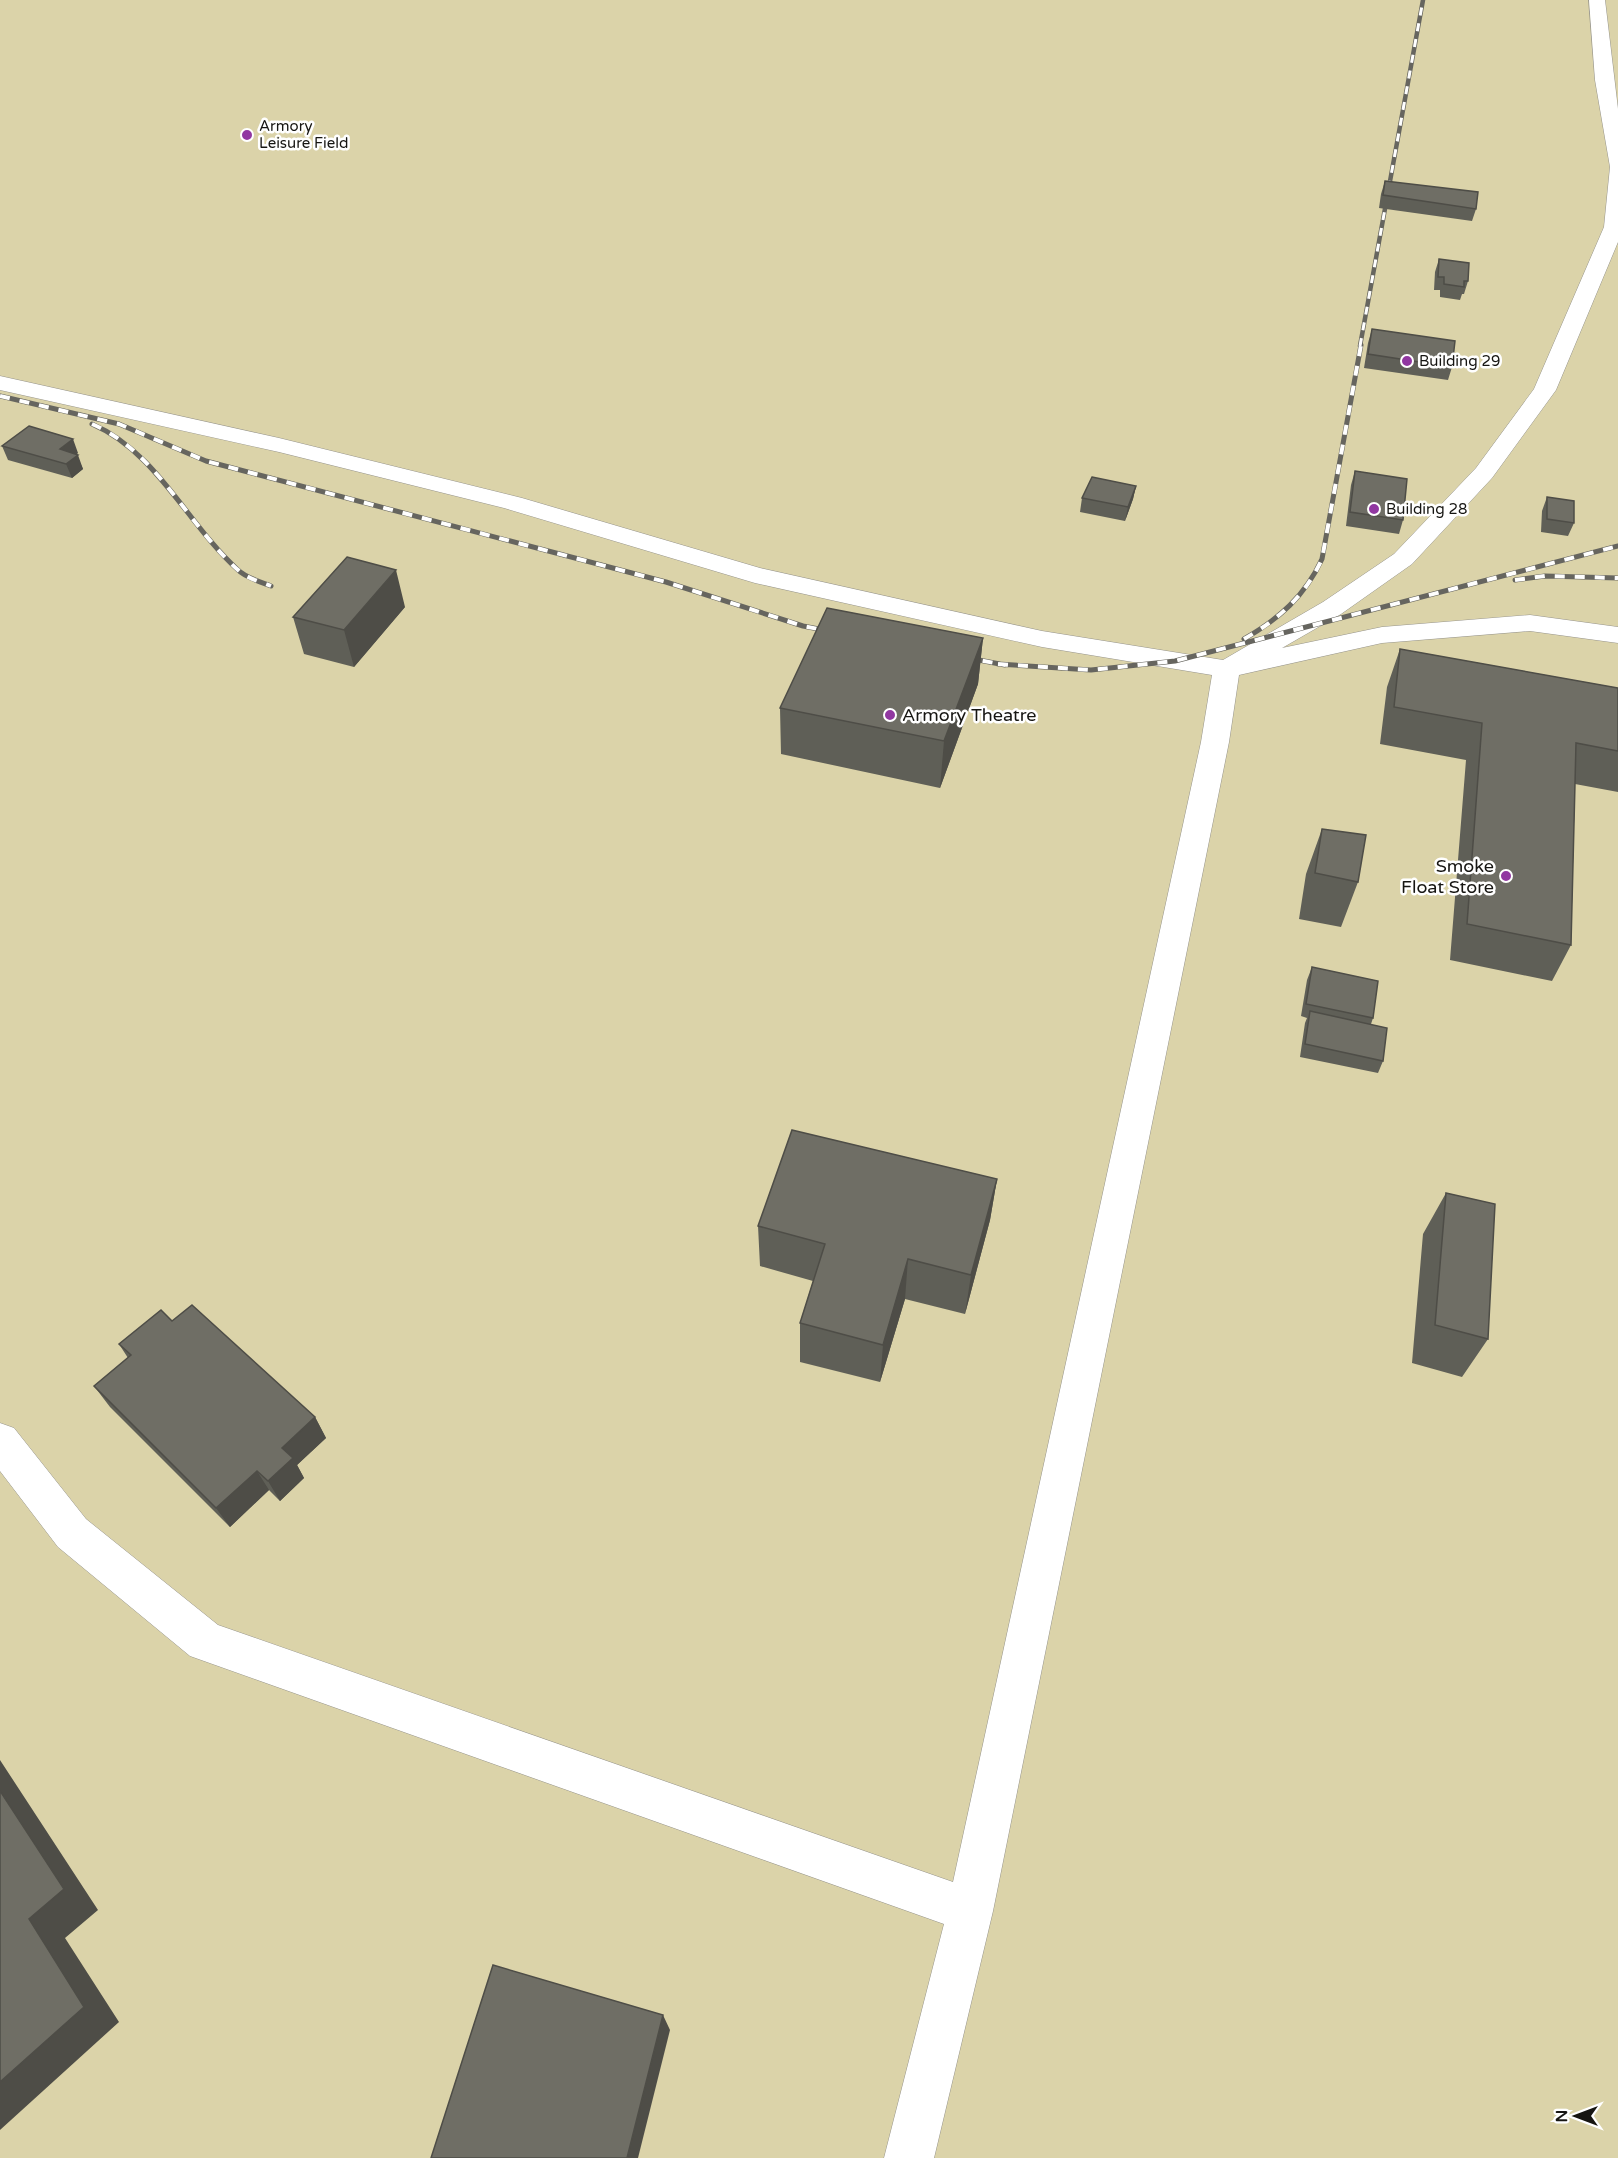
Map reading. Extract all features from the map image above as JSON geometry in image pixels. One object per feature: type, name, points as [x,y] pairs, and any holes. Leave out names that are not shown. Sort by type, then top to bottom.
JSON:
[{"type":"lane","points":[[1596,0],[1604,80],[1618,164]]},
{"type":"lane","points":[[1227,669],[1332,608],[1402,559],[1484,473],[1545,390],[1614,239],[1618,170]]},
{"type":"lane","points":[[0,383],[279,445],[513,503],[755,575],[1042,639],[1227,669],[1393,634],[1530,622],[1618,635]]},
{"type":"lane","points":[[909,2158],[970,1911],[1215,742],[1227,669]]},
{"type":"lane","points":[[0,1441],[72,1533],[205,1641],[970,1911]]},
{"type":"shaded area","points":[[0,0],[1618,0],[1618,2158],[0,2158]]},
{"type":"building","points":[[1385,181],[1478,192],[1476,209],[1383,195]]},
{"type":"building","points":[[1439,259],[1469,263],[1468,281],[1464,281],[1464,287],[1444,284],[1444,277],[1438,277]]},
{"type":"building","points":[[1372,329],[1455,341],[1452,367],[1368,354]]},
{"type":"building","points":[[29,426],[73,439],[60,449],[78,455],[66,464],[2,446]]},
{"type":"building","name":"Building 28","points":[[1355,471],[1407,479],[1403,520],[1350,512]]},
{"type":"building","points":[[1092,477],[1136,486],[1128,507],[1082,498]]},
{"type":"building","points":[[1547,497],[1574,501],[1574,523],[1547,519]]},
{"type":"building","points":[[347,557],[396,570],[344,630],[293,617]]},
{"type":"building","points":[[827,608],[983,638],[944,741],[780,708]]},
{"type":"building","name":"Smoke Float Store","points":[[1400,649],[1618,688],[1618,751],[1576,743],[1571,945],[1467,924],[1482,723],[1394,707]]},
{"type":"building","points":[[1322,829],[1366,835],[1358,882],[1315,873]]},
{"type":"building","points":[[1312,967],[1378,981],[1373,1018],[1306,1004]]},
{"type":"building","points":[[1310,1011],[1387,1028],[1383,1061],[1305,1044]]},
{"type":"building","points":[[792,1130],[997,1179],[971,1275],[908,1259],[883,1345],[800,1323],[825,1244],[758,1226]]},
{"type":"building","points":[[1446,1193],[1495,1204],[1488,1339],[1435,1325]]},
{"type":"building","points":[[192,1305],[315,1417],[282,1448],[293,1458],[268,1481],[257,1471],[216,1508],[94,1386],[131,1355],[119,1344],[161,1310],[172,1321]]},
{"type":"building","points":[[0,1791],[64,1889],[29,1919],[84,2007],[0,2082]]},
{"type":"building","points":[[493,1965],[663,2015],[627,2158],[431,2158]]},
{"type":"railway","points":[[1360,346],[1423,0]]},
{"type":"railway","points":[[1244,639],[1280,615],[1290,605],[1308,584],[1322,559],[1361,345]]},
{"type":"railway","points":[[0,396],[119,424],[206,461],[666,582],[803,626],[834,632]]},
{"type":"railway","points":[[92,424],[115,436],[135,452],[153,470],[220,552],[241,573],[271,586]]},
{"type":"railway","points":[[1001,664],[1091,670],[1175,661],[1618,546]]},
{"type":"railway","points":[[1515,580],[1545,576],[1618,578]]},
{"type":"railway","points":[[963,657],[1001,664]]},
{"type":"railway","points":[[1001,664],[1005,665]]},
{"type":"place","name":"Armory Leisure Field","points":[[247,135]]},
{"type":"place","name":"Building 29","points":[[1407,361]]},
{"type":"place","name":"Building 28","points":[[1374,509]]},
{"type":"place","name":"Armory Theatre","points":[[890,715]]},
{"type":"place","name":"Smoke Float Store","points":[[1506,876]]}]
